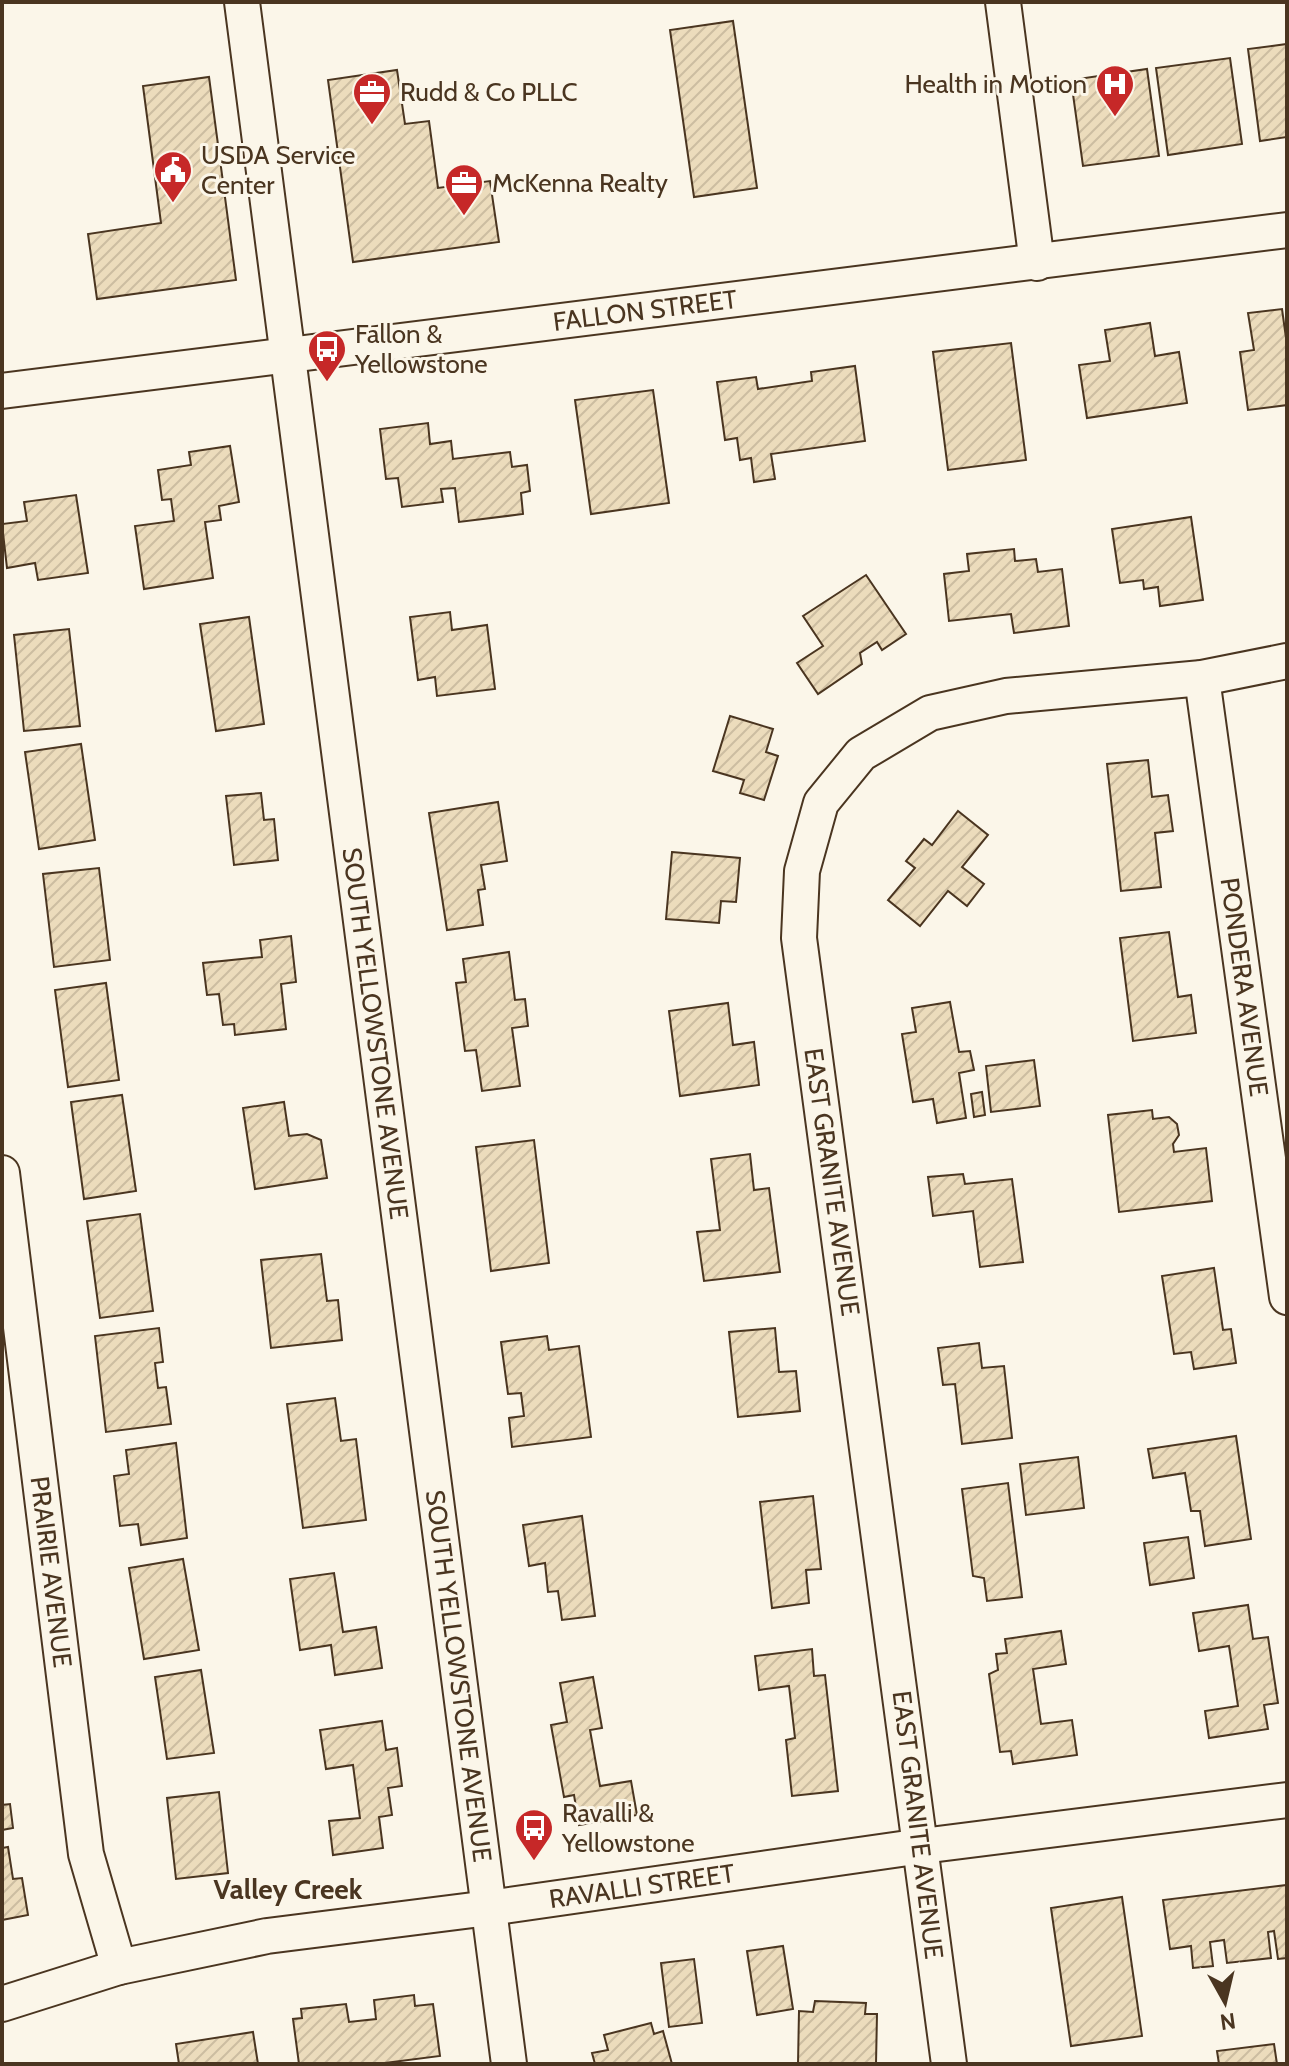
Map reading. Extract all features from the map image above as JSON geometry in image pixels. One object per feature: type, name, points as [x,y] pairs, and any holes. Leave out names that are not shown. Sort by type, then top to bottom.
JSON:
[{"type":"street","name":"SOUTH YELLOWSTONE AVENUE","points":[[242,2],[509,2064]]},
{"type":"street","points":[[1003,2],[1037,263]]},
{"type":"street","name":"FALLON STREET","points":[[2,391],[1287,230]]},
{"type":"street","name":"EAST GRANITE AVENUE","points":[[949,2064],[799,938],[802,871],[821,803],[861,754],[930,713],[1006,696],[1202,678],[1287,661]]},
{"type":"street","name":"PONDERA AVENUE","points":[[1202,678],[1287,1297]]},
{"type":"street","name":"PRAIRIE AVENUE","points":[[2,1173],[7,1262],[86,1854],[119,1967]]},
{"type":"street","name":"RAVALLI STREET","points":[[2,2004],[119,1967],[267,1936],[489,1908],[922,1846],[1287,1800]]},
{"type":"building","points":[[733,21],[757,188],[694,197],[670,30]]},
{"type":"building","points":[[1287,44],[1287,137],[1260,141],[1248,49]]},
{"type":"building","points":[[1230,58],[1242,144],[1168,155],[1156,68]]},
{"type":"building","name":"Health in Motion","points":[[1147,69],[1159,156],[1083,166],[1071,80]]},
{"type":"building","points":[[397,70],[405,124],[429,121],[438,188],[490,181],[499,242],[353,262],[328,80]]},
{"type":"building","points":[[209,77],[236,280],[97,299],[88,234],[161,223],[143,86]]},
{"type":"building","points":[[1282,309],[1287,345],[1287,405],[1248,410],[1240,352],[1254,350],[1248,313]]},
{"type":"building","points":[[1150,323],[1155,356],[1179,352],[1187,403],[1087,418],[1079,365],[1110,361],[1105,330]]},
{"type":"building","points":[[1011,343],[1026,460],[948,470],[933,352]]},
{"type":"building","points":[[855,366],[865,441],[771,454],[775,479],[754,482],[751,458],[740,460],[737,438],[725,440],[717,382],[756,377],[758,389],[812,381],[811,372]]},
{"type":"building","points":[[653,390],[669,503],[591,514],[575,400]]},
{"type":"building","points":[[428,423],[430,444],[451,441],[453,459],[510,452],[512,467],[527,465],[530,491],[521,493],[523,514],[459,522],[455,488],[441,489],[443,502],[402,507],[398,478],[386,479],[380,429]]},
{"type":"building","points":[[230,446],[239,502],[219,506],[221,520],[205,522],[213,578],[144,589],[135,526],[174,521],[171,499],[162,500],[158,470],[191,465],[189,452]]},
{"type":"building","points":[[76,495],[88,573],[38,580],[35,563],[7,568],[2,524],[27,521],[24,502]]},
{"type":"building","points":[[1191,517],[1203,600],[1160,606],[1158,587],[1144,589],[1143,580],[1120,583],[1112,529]]},
{"type":"building","points":[[1014,549],[1015,561],[1036,559],[1038,572],[1062,569],[1069,626],[1014,633],[1011,614],[949,621],[944,574],[969,571],[967,554]]},
{"type":"building","points":[[866,575],[906,634],[882,650],[877,642],[860,653],[862,664],[818,694],[797,663],[823,646],[803,616]]},
{"type":"building","points":[[450,612],[452,630],[487,625],[495,689],[437,696],[435,677],[418,680],[410,617]]},
{"type":"building","points":[[249,617],[264,724],[216,731],[200,624]]},
{"type":"building","points":[[69,629],[80,726],[24,731],[14,635]]},
{"type":"building","points":[[730,716],[773,729],[766,752],[778,756],[764,800],[740,793],[744,780],[713,771]]},
{"type":"building","points":[[81,744],[95,840],[39,849],[25,752]]},
{"type":"building","points":[[1148,760],[1152,797],[1168,795],[1173,831],[1155,833],[1161,887],[1121,891],[1107,764]]},
{"type":"building","points":[[261,793],[264,820],[274,819],[278,860],[234,865],[226,796]]},
{"type":"building","points":[[498,802],[507,861],[481,865],[485,889],[478,890],[483,925],[447,930],[429,813]]},
{"type":"building","points":[[958,811],[988,835],[962,867],[984,884],[967,906],[948,891],[920,926],[888,900],[915,868],[906,861],[924,839],[932,845]]},
{"type":"building","points":[[672,852],[740,858],[736,902],[721,901],[719,923],[666,919]]},
{"type":"building","points":[[99,868],[110,960],[54,967],[43,874]]},
{"type":"building","points":[[1169,932],[1178,997],[1191,995],[1196,1033],[1133,1041],[1120,938]]},
{"type":"building","points":[[291,936],[296,982],[281,984],[286,1029],[235,1035],[234,1024],[223,1025],[219,994],[207,995],[203,963],[262,957],[260,940]]},
{"type":"building","points":[[509,952],[515,1000],[525,999],[528,1026],[512,1028],[520,1086],[482,1091],[476,1050],[465,1051],[456,983],[466,982],[463,959]]},
{"type":"building","points":[[106,983],[119,1080],[68,1087],[55,990]]},
{"type":"building","points":[[950,1002],[959,1052],[970,1051],[974,1070],[959,1073],[966,1118],[937,1123],[933,1099],[913,1102],[902,1034],[916,1032],[912,1008]]},
{"type":"building","points":[[728,1003],[733,1045],[754,1042],[759,1085],[680,1096],[669,1011]]},
{"type":"building","points":[[1034,1060],[1040,1106],[991,1112],[986,1066]]},
{"type":"building","points":[[982,1092],[985,1115],[974,1117],[971,1094]]},
{"type":"building","points":[[122,1095],[136,1191],[84,1199],[71,1102]]},
{"type":"building","points":[[284,1102],[289,1136],[307,1134],[321,1140],[327,1178],[255,1189],[243,1108]]},
{"type":"building","points":[[1152,1110],[1153,1119],[1169,1117],[1177,1124],[1179,1135],[1173,1144],[1174,1152],[1206,1148],[1212,1201],[1119,1212],[1108,1115]]},
{"type":"building","points":[[534,1140],[549,1263],[491,1271],[476,1147]]},
{"type":"building","points":[[750,1154],[754,1190],[769,1188],[780,1272],[704,1281],[697,1232],[720,1230],[711,1159]]},
{"type":"building","points":[[963,1174],[965,1184],[1012,1179],[1023,1262],[980,1267],[973,1211],[933,1216],[928,1177]]},
{"type":"building","points":[[140,1214],[153,1311],[100,1318],[87,1221]]},
{"type":"building","points":[[321,1254],[327,1301],[338,1300],[342,1340],[271,1348],[261,1260]]},
{"type":"building","points":[[1214,1268],[1223,1330],[1231,1329],[1236,1363],[1194,1369],[1191,1352],[1174,1354],[1162,1276]]},
{"type":"building","points":[[159,1328],[163,1362],[155,1363],[158,1388],[166,1387],[171,1424],[106,1432],[95,1336]]},
{"type":"building","points":[[775,1328],[779,1372],[796,1371],[800,1411],[738,1417],[729,1332]]},
{"type":"building","points":[[547,1336],[549,1350],[579,1346],[591,1437],[512,1447],[509,1418],[524,1416],[521,1393],[508,1394],[501,1342]]},
{"type":"building","points":[[979,1343],[982,1368],[1004,1366],[1012,1438],[962,1444],[955,1384],[943,1385],[938,1348]]},
{"type":"building","points":[[335,1398],[341,1441],[356,1439],[366,1520],[303,1528],[287,1404]]},
{"type":"building","points":[[1236,1436],[1251,1539],[1205,1546],[1200,1511],[1191,1511],[1185,1473],[1153,1478],[1148,1449]]},
{"type":"building","points":[[176,1443],[187,1538],[141,1545],[138,1524],[120,1526],[114,1476],[129,1474],[126,1450]]},
{"type":"building","points":[[1078,1457],[1084,1508],[1026,1515],[1020,1464]]},
{"type":"building","points":[[1008,1483],[1022,1597],[987,1601],[984,1578],[973,1576],[962,1489]]},
{"type":"building","points":[[813,1496],[821,1569],[806,1570],[809,1603],[772,1608],[760,1502]]},
{"type":"building","points":[[582,1516],[595,1616],[562,1620],[558,1591],[548,1592],[545,1563],[529,1566],[523,1525]]},
{"type":"building","points":[[1188,1537],[1194,1578],[1150,1585],[1144,1543]]},
{"type":"building","points":[[183,1559],[199,1650],[144,1659],[129,1568]]},
{"type":"building","points":[[334,1573],[343,1632],[376,1627],[382,1668],[335,1675],[331,1645],[300,1650],[290,1579]]},
{"type":"building","points":[[1248,1605],[1253,1639],[1268,1637],[1278,1703],[1264,1705],[1268,1729],[1209,1738],[1205,1711],[1238,1706],[1229,1646],[1199,1651],[1193,1613]]},
{"type":"building","points":[[1061,1631],[1066,1664],[1033,1669],[1041,1724],[1072,1720],[1077,1755],[1013,1764],[1011,1751],[1000,1752],[989,1674],[998,1670],[996,1654],[1007,1653],[1005,1639]]},
{"type":"building","points":[[812,1649],[814,1676],[825,1675],[838,1791],[792,1796],[786,1740],[795,1738],[789,1686],[759,1690],[755,1656]]},
{"type":"building","points":[[201,1670],[214,1753],[167,1759],[155,1677]]},
{"type":"building","points":[[593,1677],[602,1728],[590,1730],[600,1786],[631,1781],[637,1815],[579,1825],[574,1795],[564,1797],[551,1725],[567,1722],[560,1683]]},
{"type":"building","points":[[382,1721],[386,1750],[397,1748],[402,1786],[388,1788],[392,1815],[379,1817],[383,1848],[333,1855],[329,1821],[360,1818],[353,1765],[326,1769],[320,1730]]},
{"type":"building","points":[[219,1792],[228,1873],[176,1879],[167,1798]]},
{"type":"building","points":[[10,1804],[13,1828],[2,1830],[2,1805]]},
{"type":"building","points":[[8,1847],[13,1879],[22,1878],[28,1915],[2,1920],[2,1848]]},
{"type":"building","points":[[1287,1885],[1287,1958],[1278,1959],[1274,1931],[1268,1932],[1271,1958],[1227,1963],[1224,1940],[1210,1942],[1213,1966],[1193,1968],[1191,1946],[1170,1949],[1163,1900]]},
{"type":"building","points":[[1122,1897],[1142,2036],[1071,2046],[1051,1908]]},
{"type":"building","points":[[783,1946],[793,2009],[757,2015],[747,1951]]},
{"type":"building","points":[[694,1959],[702,2023],[669,2027],[661,1963]]},
{"type":"building","points":[[414,1995],[415,2006],[433,2004],[440,2056],[377,2064],[299,2064],[293,2019],[302,2018],[301,2009],[346,2004],[349,2022],[376,2019],[374,2000]]},
{"type":"building","points":[[815,2001],[866,2003],[865,2014],[877,2014],[876,2064],[798,2064],[799,2011],[813,2012]]},
{"type":"building","points":[[651,2023],[654,2034],[663,2031],[672,2064],[595,2064],[592,2053],[608,2050],[604,2035]]},
{"type":"building","points":[[253,2032],[258,2064],[179,2064],[176,2044]]},
{"type":"building","points":[[1274,2044],[1277,2064],[1219,2064],[1217,2051]]},
{"type":"place","name":"Health in Motion","points":[[1115,118]]},
{"type":"place","name":"Rudd & Co PLLC","points":[[372,126]]},
{"type":"place","name":"USDA Service Center","points":[[173,204]]},
{"type":"place","name":"McKenna Realty","points":[[464,217]]},
{"type":"place","name":"Fallon & Yellowstone","points":[[327,383]]},
{"type":"place","name":"Ravalli & Yellowstone","points":[[534,1862]]},
{"type":"district","name":"Valley Creek","points":[[288,1889]]}]
